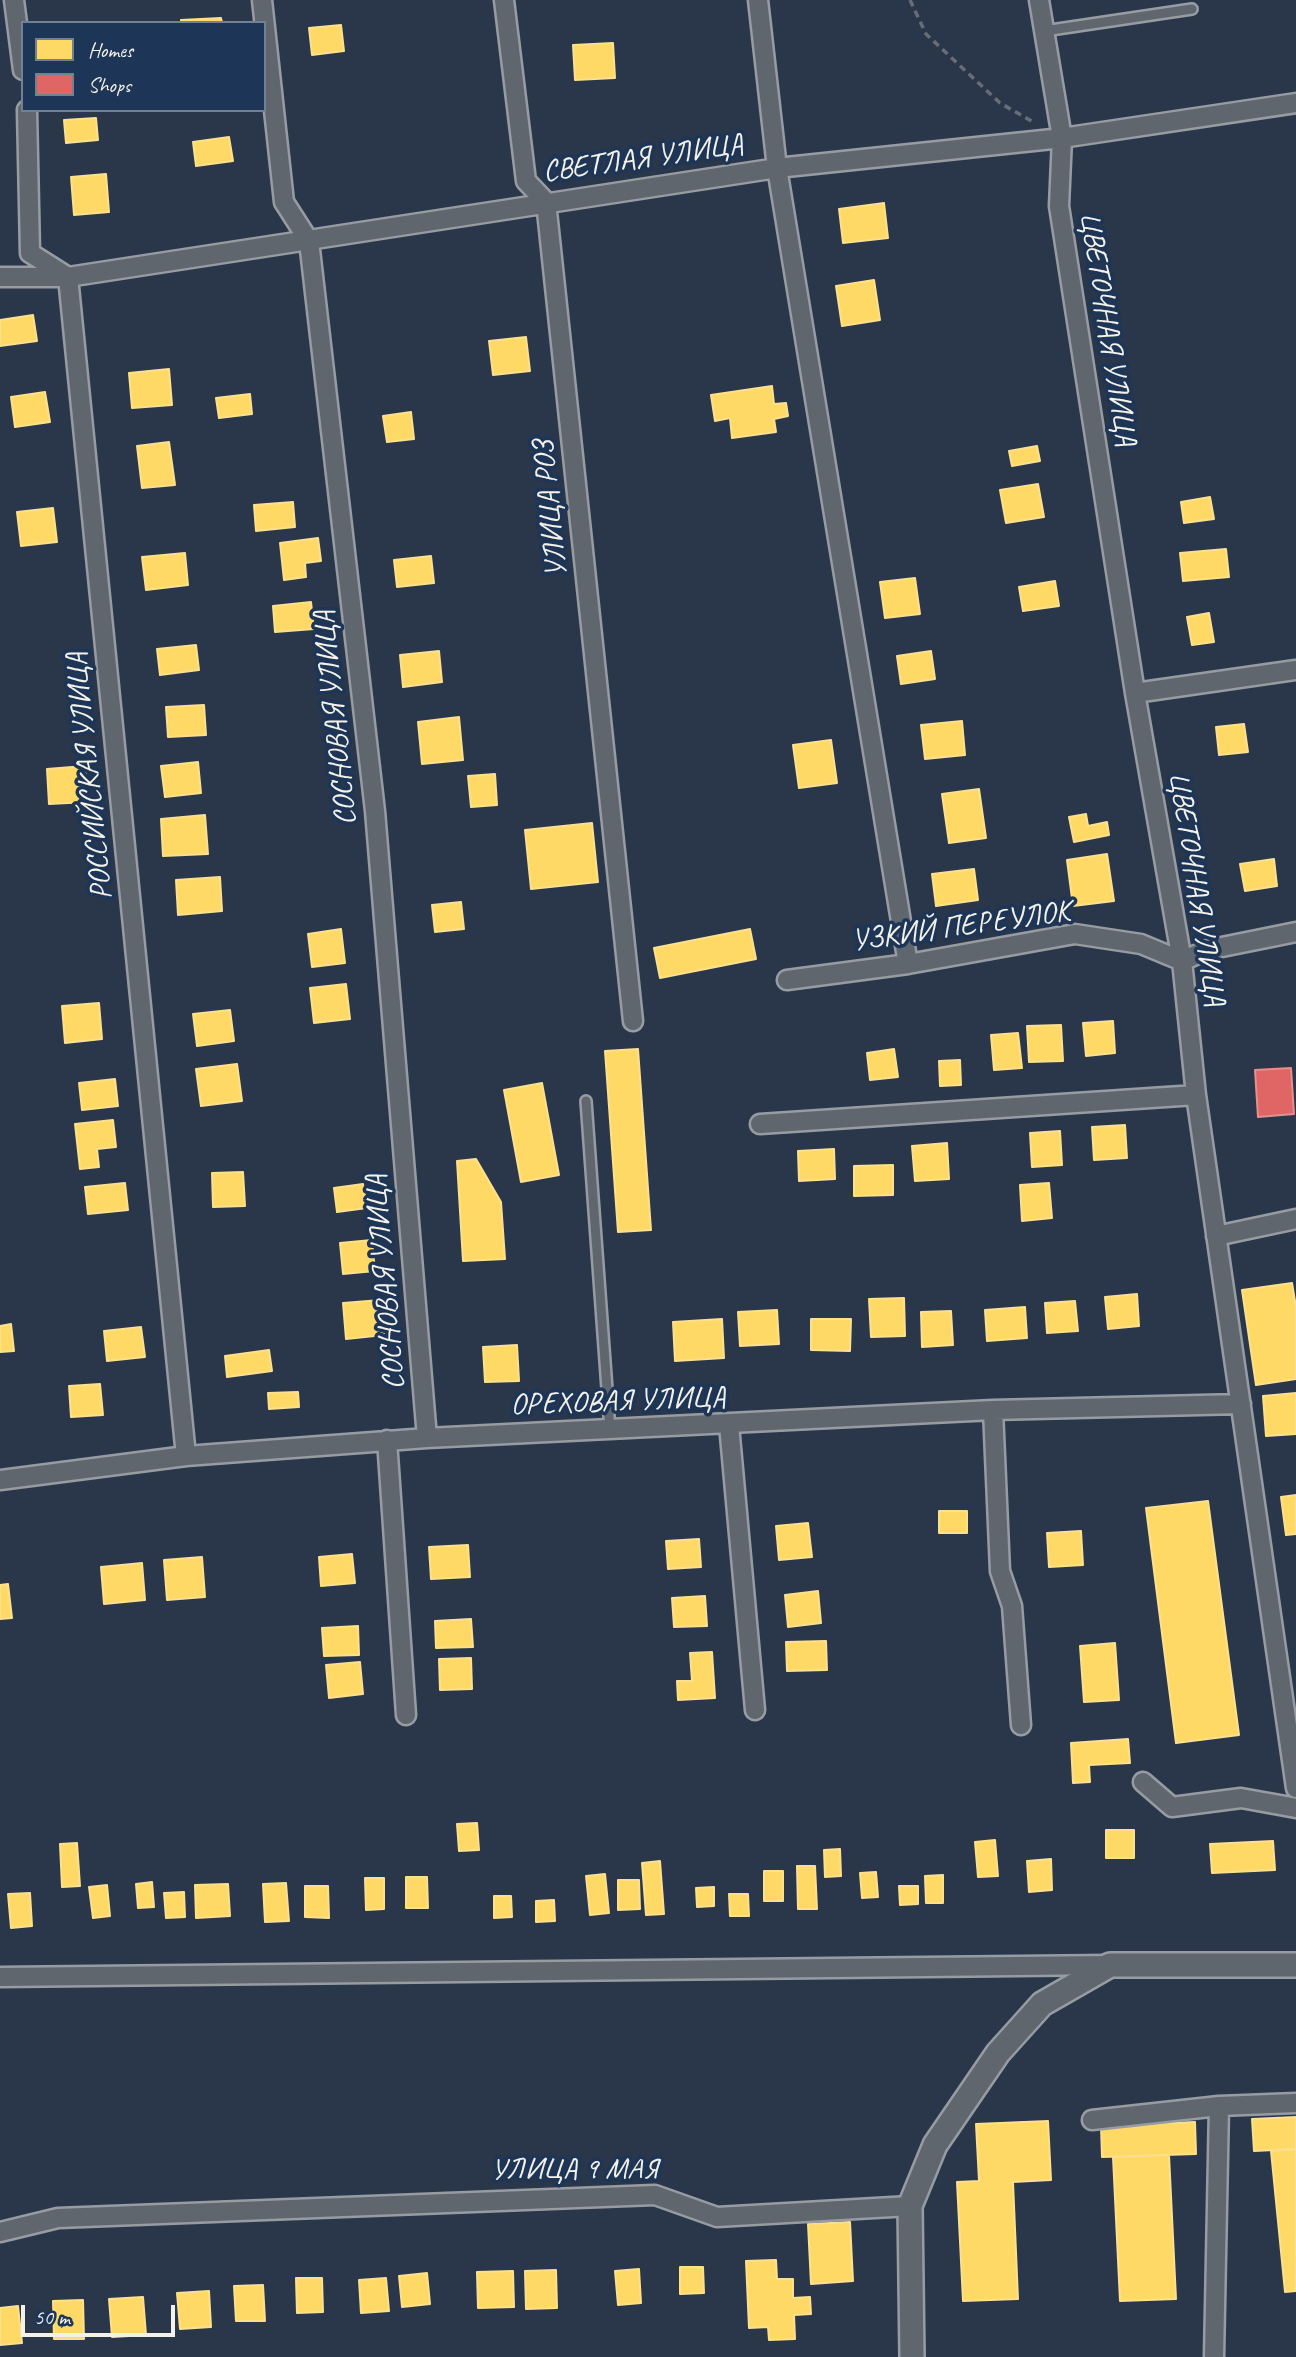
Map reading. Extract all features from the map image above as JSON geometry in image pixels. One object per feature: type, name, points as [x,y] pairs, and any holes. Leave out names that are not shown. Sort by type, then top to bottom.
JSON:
[{"type":"street","points":[[15,0],[21,52]]},
{"type":"street","name":"СОСНОВАЯ УЛИЦА","points":[[262,0],[264,21]]},
{"type":"street","points":[[504,0],[526,181],[546,202]]},
{"type":"street","points":[[758,0],[777,168],[908,964]]},
{"type":"street","name":"ЦВЕТОЧНАЯ УЛИЦА","points":[[1039,0],[1062,138],[1059,206],[1135,693],[1182,961],[1196,1095],[1296,1788]]},
{"type":"street","name":"СОСНОВАЯ УЛИЦА","points":[[266,37],[284,202],[309,241],[375,811],[427,1438]]},
{"type":"street","name":"СВЕТЛАЯ УЛИЦА","points":[[0,277],[68,276],[777,168],[1062,138],[1296,103]]},
{"type":"street","points":[[27,112],[30,253],[68,276]]},
{"type":"street","name":"УЛИЦА РОЗ","points":[[546,202],[633,1021]]},
{"type":"street","name":"РОССИЙСКАЯ УЛИЦА","points":[[68,276],[186,1456]]},
{"type":"street","points":[[1135,693],[1296,670]]},
{"type":"street","points":[[1182,961],[1207,950],[1296,932]]},
{"type":"street","name":"УЗКИЙ ПЕРЕУЛОК","points":[[786,980],[908,964],[1075,934],[1141,944],[1182,961]]},
{"type":"street","points":[[760,1124],[1196,1095]]},
{"type":"street","points":[[1216,1236],[1296,1219]]},
{"type":"street","name":"ОРЕХОВАЯ УЛИЦА","points":[[0,1480],[186,1456],[387,1440],[993,1410],[1241,1404]]},
{"type":"street","points":[[993,1410],[1000,1571],[1012,1606],[1021,1726]]},
{"type":"street","points":[[729,1425],[755,1710]]},
{"type":"street","points":[[387,1440],[406,1714]]},
{"type":"street","points":[[1143,1782],[1172,1807],[1241,1798],[1296,1808]]},
{"type":"street","points":[[912,2357],[910,2206],[935,2145],[998,2053],[1042,2004],[1110,1965]]},
{"type":"street","points":[[0,1977],[1296,1965]]},
{"type":"street","points":[[1092,2120],[1219,2106],[1296,2103]]},
{"type":"street","points":[[1214,2357],[1219,2106]]},
{"type":"street","name":"УЛИЦА 9 МАЯ","points":[[0,2232],[58,2218],[654,2195],[717,2217],[910,2206]]},
{"type":"lane","points":[[1044,31],[1192,9]]},
{"type":"lane","points":[[586,1101],[610,1430]]},
{"type":"path","points":[[910,0],[926,34],[1000,103],[1062,138]]},
{"type":"building: Homes","points":[[221,18],[222,21],[181,21]]},
{"type":"building: Homes","points":[[341,25],[344,51],[312,55],[309,28]]},
{"type":"building: Homes","points":[[613,43],[615,78],[575,80],[573,45]]},
{"type":"building: Homes","points":[[96,118],[98,140],[66,143],[64,120]]},
{"type":"building: Homes","points":[[229,137],[233,161],[196,166],[193,142]]},
{"type":"building: Homes","points":[[106,174],[109,212],[74,215],[71,177]]},
{"type":"building: Homes","points":[[884,203],[888,238],[843,243],[839,209]]},
{"type":"building: Homes","points":[[874,280],[880,320],[842,326],[836,286]]},
{"type":"building: Homes","points":[[33,315],[37,341],[0,346],[0,320]]},
{"type":"building: Homes","points":[[526,337],[530,371],[493,375],[489,341]]},
{"type":"building: Homes","points":[[169,369],[172,405],[132,408],[129,373]]},
{"type":"building: Homes","points":[[772,386],[774,404],[786,403],[788,416],[774,419],[776,432],[732,438],[730,418],[715,421],[711,395]]},
{"type":"building: Homes","points":[[45,392],[50,422],[15,427],[11,397]]},
{"type":"building: Homes","points":[[250,394],[252,414],[219,418],[216,398]]},
{"type":"building: Homes","points":[[411,412],[414,439],[387,442],[383,416]]},
{"type":"building: Homes","points":[[169,442],[175,485],[142,488],[137,446]]},
{"type":"building: Homes","points":[[1037,446],[1040,461],[1012,466],[1009,451]]},
{"type":"building: Homes","points":[[1038,484],[1044,517],[1006,523],[1000,490]]},
{"type":"building: Homes","points":[[1210,497],[1214,519],[1184,523],[1181,502]]},
{"type":"building: Homes","points":[[293,502],[295,527],[256,531],[254,505]]},
{"type":"building: Homes","points":[[53,508],[57,542],[21,546],[17,512]]},
{"type":"building: Homes","points":[[318,538],[321,561],[305,563],[306,577],[284,580],[280,543]]},
{"type":"building: Homes","points":[[1226,549],[1229,577],[1183,581],[1180,553]]},
{"type":"building: Homes","points":[[185,553],[188,585],[146,590],[142,557]]},
{"type":"building: Homes","points":[[431,556],[434,583],[397,587],[394,560]]},
{"type":"building: Homes","points":[[915,578],[920,614],[885,618],[880,582]]},
{"type":"building: Homes","points":[[1055,581],[1059,606],[1023,611],[1019,587]]},
{"type":"building: Homes","points":[[311,602],[314,629],[275,632],[273,606]]},
{"type":"building: Homes","points":[[1209,613],[1214,642],[1192,645],[1187,617]]},
{"type":"building: Homes","points":[[196,645],[199,670],[160,675],[157,649]]},
{"type":"building: Homes","points":[[439,651],[442,682],[403,687],[400,655]]},
{"type":"building: Homes","points":[[931,651],[935,679],[901,684],[897,656]]},
{"type":"building: Homes","points":[[204,705],[206,735],[168,737],[166,707]]},
{"type":"building: Homes","points":[[459,717],[463,760],[422,764],[418,722]]},
{"type":"building: Homes","points":[[962,721],[965,755],[925,759],[921,725]]},
{"type":"building: Homes","points":[[1244,724],[1248,752],[1219,755],[1216,727]]},
{"type":"building: Homes","points":[[831,740],[837,783],[799,788],[793,745]]},
{"type":"building: Homes","points":[[198,762],[201,793],[165,797],[161,766]]},
{"type":"building: Homes","points":[[85,766],[88,802],[49,804],[47,769]]},
{"type":"building: Homes","points":[[495,774],[497,805],[471,807],[468,776]]},
{"type":"building: Homes","points":[[979,789],[986,838],[949,843],[942,794]]},
{"type":"building: Homes","points":[[1086,814],[1088,826],[1107,822],[1109,835],[1074,842],[1069,817]]},
{"type":"building: Homes","points":[[205,815],[208,854],[163,856],[161,819]]},
{"type":"building: Homes","points":[[592,823],[598,882],[531,889],[525,830]]},
{"type":"building: Homes","points":[[1107,854],[1114,901],[1073,906],[1067,860]]},
{"type":"building: Homes","points":[[1274,859],[1277,886],[1245,891],[1240,864]]},
{"type":"building: Homes","points":[[974,869],[978,900],[936,906],[932,874]]},
{"type":"building: Homes","points":[[220,877],[222,911],[178,915],[176,880]]},
{"type":"building: Homes","points":[[461,902],[464,929],[435,932],[432,905]]},
{"type":"building: Homes","points":[[341,929],[345,963],[312,967],[308,934]]},
{"type":"building: Homes","points":[[750,929],[756,959],[660,978],[654,948]]},
{"type":"building: Homes","points":[[346,984],[350,1019],[314,1023],[310,988]]},
{"type":"building: Homes","points":[[99,1003],[102,1039],[65,1043],[62,1006]]},
{"type":"building: Homes","points":[[230,1010],[234,1041],[197,1046],[193,1014]]},
{"type":"building: Homes","points":[[1113,1021],[1115,1053],[1086,1056],[1083,1023]]},
{"type":"building: Homes","points":[[1061,1025],[1063,1061],[1029,1062],[1027,1026]]},
{"type":"building: Homes","points":[[1018,1033],[1022,1068],[994,1070],[991,1035]]},
{"type":"building: Homes","points":[[638,1049],[651,1230],[618,1232],[605,1051]]},
{"type":"building: Homes","points":[[894,1049],[898,1077],[870,1080],[867,1053]]},
{"type":"building: Homes","points":[[960,1060],[961,1085],[940,1086],[939,1061]]},
{"type":"building: Homes","points":[[237,1064],[242,1101],[201,1106],[196,1069]]},
{"type":"building: Homes","points":[[115,1079],[118,1106],[82,1110],[79,1083]]},
{"type":"building: Homes","points":[[542,1083],[559,1175],[521,1182],[504,1090]]},
{"type":"building: Homes","points":[[113,1120],[116,1147],[97,1149],[99,1167],[80,1169],[75,1124]]},
{"type":"building: Homes","points":[[1125,1125],[1127,1158],[1094,1160],[1092,1127]]},
{"type":"building: Homes","points":[[1060,1131],[1062,1165],[1032,1167],[1030,1133]]},
{"type":"building: Homes","points":[[947,1143],[949,1179],[915,1181],[912,1146]]},
{"type":"building: Homes","points":[[834,1149],[835,1179],[799,1181],[798,1151]]},
{"type":"building: Homes","points":[[476,1159],[501,1202],[505,1259],[463,1261],[457,1161]]},
{"type":"building: Homes","points":[[893,1165],[893,1195],[854,1196],[854,1166]]},
{"type":"building: Homes","points":[[243,1172],[245,1206],[213,1207],[212,1173]]},
{"type":"building: Homes","points":[[125,1183],[128,1210],[88,1214],[85,1187]]},
{"type":"building: Homes","points":[[1049,1183],[1052,1218],[1022,1221],[1020,1185]]},
{"type":"building: Homes","points":[[363,1184],[367,1208],[337,1212],[334,1188]]},
{"type":"building: Homes","points":[[372,1240],[375,1271],[343,1274],[340,1243]]},
{"type":"building: Homes","points":[[1292,1283],[1296,1307],[1296,1379],[1256,1385],[1242,1290]]},
{"type":"building: Homes","points":[[1137,1294],[1139,1326],[1108,1329],[1105,1297]]},
{"type":"building: Homes","points":[[904,1298],[905,1336],[871,1337],[869,1299]]},
{"type":"building: Homes","points":[[381,1300],[384,1335],[346,1339],[343,1303]]},
{"type":"building: Homes","points":[[1075,1301],[1078,1331],[1047,1333],[1045,1303]]},
{"type":"building: Homes","points":[[1025,1307],[1027,1338],[987,1341],[985,1310]]},
{"type":"building: Homes","points":[[777,1310],[779,1344],[740,1346],[738,1312]]},
{"type":"building: Homes","points":[[951,1311],[953,1345],[922,1347],[921,1312]]},
{"type":"building: Homes","points":[[722,1319],[724,1358],[675,1361],[673,1322]]},
{"type":"building: Homes","points":[[811,1319],[851,1319],[850,1351],[811,1350]]},
{"type":"building: Homes","points":[[11,1324],[14,1351],[0,1352],[0,1326]]},
{"type":"building: Homes","points":[[141,1327],[145,1357],[107,1361],[104,1331]]},
{"type":"building: Homes","points":[[517,1345],[519,1381],[485,1382],[483,1347]]},
{"type":"building: Homes","points":[[269,1350],[272,1371],[227,1377],[225,1356]]},
{"type":"building: Homes","points":[[100,1384],[103,1415],[71,1417],[69,1386]]},
{"type":"building: Homes","points":[[298,1392],[299,1407],[269,1409],[268,1393]]},
{"type":"building: Homes","points":[[1296,1393],[1296,1434],[1266,1436],[1263,1396]]},
{"type":"building: Homes","points":[[1296,1495],[1296,1534],[1286,1535],[1281,1497]]},
{"type":"building: Homes","points":[[1208,1501],[1239,1735],[1176,1743],[1146,1508]]},
{"type":"building: Homes","points":[[939,1511],[967,1511],[967,1533],[939,1533]]},
{"type":"building: Homes","points":[[808,1523],[812,1557],[779,1560],[776,1526]]},
{"type":"building: Homes","points":[[1081,1531],[1083,1565],[1049,1567],[1047,1533]]},
{"type":"building: Homes","points":[[699,1539],[701,1567],[668,1569],[666,1541]]},
{"type":"building: Homes","points":[[468,1545],[470,1577],[431,1579],[429,1547]]},
{"type":"building: Homes","points":[[352,1554],[355,1583],[321,1586],[319,1557]]},
{"type":"building: Homes","points":[[202,1557],[205,1597],[167,1600],[164,1560]]},
{"type":"building: Homes","points":[[142,1563],[145,1600],[104,1604],[101,1567]]},
{"type":"building: Homes","points":[[8,1584],[12,1618],[0,1619],[0,1585]]},
{"type":"building: Homes","points":[[818,1591],[821,1623],[788,1627],[785,1595]]},
{"type":"building: Homes","points":[[705,1596],[707,1626],[674,1627],[672,1598]]},
{"type":"building: Homes","points":[[471,1619],[473,1647],[436,1648],[435,1621]]},
{"type":"building: Homes","points":[[358,1626],[359,1655],[324,1656],[322,1628]]},
{"type":"building: Homes","points":[[826,1641],[827,1670],[787,1671],[786,1642]]},
{"type":"building: Homes","points":[[1115,1643],[1119,1700],[1084,1702],[1080,1646]]},
{"type":"building: Homes","points":[[712,1652],[715,1698],[678,1700],[677,1681],[692,1681],[690,1653]]},
{"type":"building: Homes","points":[[471,1658],[472,1689],[440,1690],[439,1659]]},
{"type":"building: Homes","points":[[360,1662],[363,1694],[329,1698],[326,1665]]},
{"type":"building: Homes","points":[[1128,1739],[1130,1763],[1089,1765],[1090,1782],[1073,1783],[1071,1743]]},
{"type":"building: Homes","points":[[477,1823],[479,1850],[459,1851],[457,1824]]},
{"type":"building: Homes","points":[[1106,1830],[1134,1830],[1134,1858],[1106,1858]]},
{"type":"building: Homes","points":[[995,1840],[998,1876],[978,1877],[975,1842]]},
{"type":"building: Homes","points":[[1273,1841],[1275,1870],[1212,1873],[1210,1844]]},
{"type":"building: Homes","points":[[77,1843],[80,1886],[62,1887],[60,1844]]},
{"type":"building: Homes","points":[[840,1849],[841,1876],[825,1877],[824,1850]]},
{"type":"building: Homes","points":[[1051,1859],[1052,1890],[1029,1892],[1027,1861]]},
{"type":"building: Homes","points":[[660,1861],[664,1914],[646,1915],[642,1863]]},
{"type":"building: Homes","points":[[797,1866],[815,1866],[817,1909],[798,1909]]},
{"type":"building: Homes","points":[[764,1871],[783,1871],[783,1901],[764,1901]]},
{"type":"building: Homes","points":[[876,1872],[878,1897],[862,1898],[860,1873]]},
{"type":"building: Homes","points":[[605,1874],[609,1913],[590,1915],[586,1876]]},
{"type":"building: Homes","points":[[943,1875],[943,1903],[926,1903],[925,1876]]},
{"type":"building: Homes","points":[[406,1877],[427,1877],[428,1908],[406,1908]]},
{"type":"building: Homes","points":[[365,1878],[384,1878],[384,1909],[366,1910]]},
{"type":"building: Homes","points":[[618,1880],[639,1880],[640,1909],[618,1910]]},
{"type":"building: Homes","points":[[152,1882],[154,1907],[138,1908],[136,1884]]},
{"type":"building: Homes","points":[[286,1883],[289,1921],[265,1922],[263,1884]]},
{"type":"building: Homes","points":[[228,1884],[230,1916],[196,1918],[195,1885]]},
{"type":"building: Homes","points":[[107,1885],[110,1916],[93,1918],[89,1887]]},
{"type":"building: Homes","points":[[305,1886],[328,1886],[329,1918],[305,1917]]},
{"type":"building: Homes","points":[[899,1886],[918,1886],[918,1904],[900,1905]]},
{"type":"building: Homes","points":[[714,1887],[714,1906],[697,1907],[696,1888]]},
{"type":"building: Homes","points":[[184,1892],[185,1917],[166,1918],[164,1893]]},
{"type":"building: Homes","points":[[30,1893],[32,1926],[11,1928],[8,1894]]},
{"type":"building: Homes","points":[[729,1894],[748,1894],[749,1916],[730,1916]]},
{"type":"building: Homes","points":[[494,1896],[511,1896],[512,1917],[494,1918]]},
{"type":"building: Homes","points":[[554,1900],[555,1921],[536,1922],[536,1901]]},
{"type":"building: Homes","points":[[1296,2117],[1296,2149],[1254,2151],[1252,2119]]},
{"type":"building: Homes","points":[[1048,2121],[1051,2180],[1013,2182],[1018,2299],[963,2301],[957,2182],[979,2181],[976,2124]]},
{"type":"building: Homes","points":[[1195,2122],[1196,2154],[1102,2157],[1101,2126]]},
{"type":"building: Homes","points":[[1296,2149],[1296,2291],[1285,2292],[1271,2151]]},
{"type":"building: Homes","points":[[1169,2155],[1176,2299],[1120,2301],[1113,2157]]},
{"type":"building: Homes","points":[[850,2222],[853,2281],[811,2284],[808,2224]]},
{"type":"building: Homes","points":[[776,2260],[777,2279],[793,2279],[793,2298],[810,2297],[811,2314],[794,2315],[795,2339],[769,2340],[768,2327],[749,2328],[746,2261]]},
{"type":"building: Homes","points":[[680,2267],[703,2267],[704,2293],[680,2294]]},
{"type":"building: Homes","points":[[639,2269],[641,2303],[618,2305],[615,2271]]},
{"type":"building: Homes","points":[[556,2270],[557,2308],[526,2309],[525,2271]]},
{"type":"building: Homes","points":[[513,2271],[514,2307],[478,2308],[477,2272]]},
{"type":"building: Homes","points":[[427,2273],[430,2304],[402,2307],[399,2276]]},
{"type":"building: Homes","points":[[296,2278],[322,2278],[323,2312],[297,2313]]},
{"type":"building: Homes","points":[[386,2278],[389,2311],[361,2313],[359,2280]]},
{"type":"building: Homes","points":[[263,2285],[265,2321],[236,2321],[234,2286]]},
{"type":"building: Homes","points":[[209,2291],[211,2327],[180,2329],[177,2293]]},
{"type":"building: Homes","points":[[143,2297],[146,2335],[112,2337],[109,2299]]},
{"type":"building: Homes","points":[[83,2300],[84,2339],[54,2339],[53,2301]]},
{"type":"building: Homes","points":[[18,2306],[22,2343],[0,2345],[0,2308]]},
{"type":"building: Shops","points":[[1291,1068],[1294,1114],[1258,1117],[1255,1070]]}]
